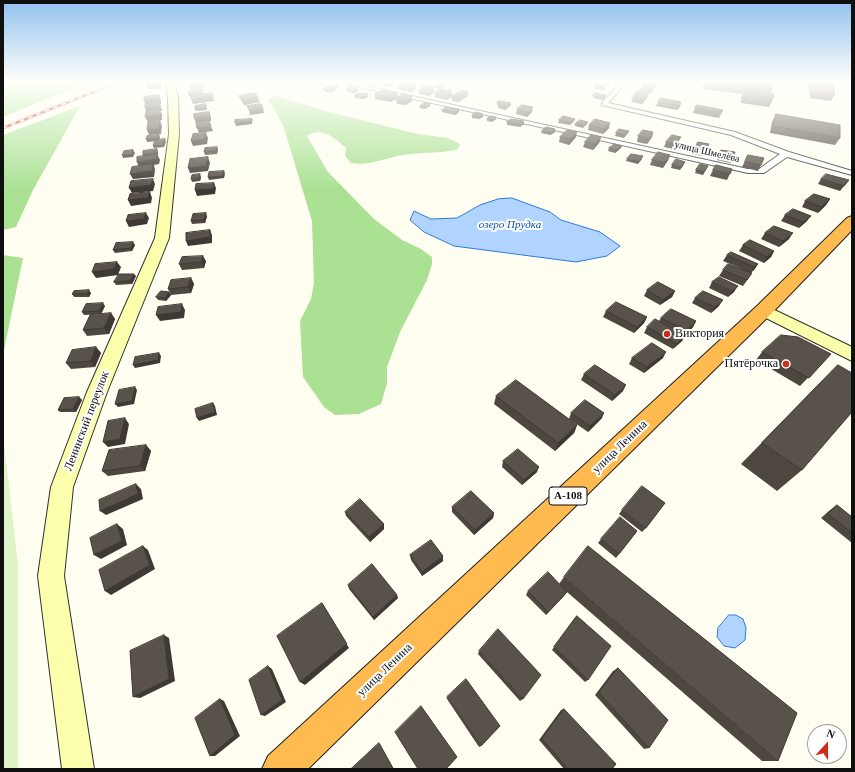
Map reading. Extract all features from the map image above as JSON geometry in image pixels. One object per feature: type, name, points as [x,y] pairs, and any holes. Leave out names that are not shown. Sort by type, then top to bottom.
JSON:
[{"type":"highway","name":"улица Ленина","points":[[281,769],[764,310],[852,221]]},
{"type":"main road","name":"Ленинский переулок","points":[[78,769],[51,576],[62,487],[98,392],[162,238],[174,134],[174,118]]},
{"type":"main road","points":[[764,310],[852,355]]},
{"type":"street","name":"улица Шмелёва","points":[[510,118],[748,172],[761,172],[786,154]]},
{"type":"street","points":[[666,118],[733,133],[786,154],[852,173]]},
{"type":"green space","points":[[48,118],[73,118],[33,190],[16,227],[3,230],[3,135]]},
{"type":"green space","points":[[279,118],[353,118],[418,134],[448,138],[460,144],[458,149],[451,151],[403,155],[371,163],[358,164],[351,163],[345,156],[346,148],[328,134],[317,132],[307,136],[328,172],[374,219],[402,240],[421,249],[432,257],[432,264],[427,280],[400,332],[387,367],[387,383],[381,404],[359,414],[335,415],[324,407],[303,377],[300,321],[311,299],[314,283],[312,221],[284,128]]},
{"type":"green space","points":[[3,255],[23,258],[3,355]]},
{"type":"green space","points":[[3,434],[18,565],[18,769],[3,769]]},
{"type":"water","name":"озеро Прудка","points":[[512,198],[550,212],[561,220],[600,232],[620,246],[607,256],[576,262],[454,246],[424,232],[410,220],[414,211],[431,219],[457,218],[480,205],[498,199]]},
{"type":"water","points":[[729,615],[736,615],[743,619],[746,628],[745,640],[735,648],[724,646],[717,637],[718,628]]},
{"type":"building","points":[[488,118],[495,118],[493,120],[487,119]]},
{"type":"building","points":[[561,118],[575,119],[571,123],[559,120]]},
{"type":"building","points":[[775,118],[799,118],[840,125],[840,138],[774,126]]},
{"type":"building","points":[[252,119],[252,122],[235,123],[235,120]]},
{"type":"building","points":[[511,119],[524,121],[521,125],[507,122]]},
{"type":"building","points":[[595,119],[610,123],[604,129],[589,125]]},
{"type":"building","points":[[580,120],[588,122],[584,126],[575,124]]},
{"type":"building","points":[[160,121],[159,129],[147,130],[148,122]]},
{"type":"building","points":[[209,121],[211,126],[197,128],[196,123]]},
{"type":"building","points":[[546,127],[555,129],[551,133],[542,131]]},
{"type":"building","points":[[619,129],[629,131],[625,135],[616,133]]},
{"type":"building","points":[[567,130],[577,132],[570,139],[560,137]]},
{"type":"building","points":[[643,130],[653,132],[649,139],[638,136]]},
{"type":"building","points":[[206,133],[205,139],[191,141],[193,134]]},
{"type":"building","points":[[159,135],[158,138],[146,139],[147,136]]},
{"type":"building","points":[[591,135],[601,137],[595,144],[585,142]]},
{"type":"building","points":[[672,135],[681,137],[675,144],[666,142]]},
{"type":"building","points":[[165,139],[163,145],[153,146],[155,140]]},
{"type":"building","points":[[698,142],[709,144],[706,151],[695,149]]},
{"type":"building","points":[[615,144],[622,146],[616,150],[609,148]]},
{"type":"building","points":[[217,147],[216,151],[204,152],[205,148]]},
{"type":"building","points":[[157,149],[157,153],[143,155],[143,151]]},
{"type":"building","points":[[133,150],[132,155],[122,155],[124,151]]},
{"type":"building","points":[[721,150],[735,152],[734,157],[719,154]]},
{"type":"building","points":[[658,152],[670,155],[665,163],[652,160]]},
{"type":"building","points":[[157,154],[157,159],[137,162],[137,157]]},
{"type":"building","points":[[631,154],[643,156],[639,162],[627,159]]},
{"type":"building","points":[[748,155],[764,158],[761,165],[745,162]]},
{"type":"building","points":[[208,157],[206,166],[188,168],[190,159]]},
{"type":"building","points":[[676,159],[685,162],[681,168],[672,165]]},
{"type":"building","points":[[153,164],[152,171],[130,174],[132,167]]},
{"type":"building","points":[[700,164],[708,166],[704,172],[696,170]]},
{"type":"building","points":[[716,165],[732,169],[730,174],[713,170]]},
{"type":"building","points":[[224,171],[223,176],[208,177],[209,172]]},
{"type":"building","points":[[200,174],[199,178],[191,179],[192,175]]},
{"type":"building","points":[[826,174],[849,180],[844,186],[821,179]]},
{"type":"building","points":[[153,179],[151,185],[129,188],[131,181]]},
{"type":"building","points":[[214,183],[213,189],[195,190],[196,184]]},
{"type":"building","points":[[150,192],[148,198],[128,200],[130,194]]},
{"type":"building","points":[[814,194],[830,199],[821,207],[805,201]]},
{"type":"building","points":[[793,209],[811,216],[803,222],[785,215]]},
{"type":"building","points":[[146,213],[144,219],[126,221],[128,215]]},
{"type":"building","points":[[206,213],[204,220],[191,221],[193,214]]},
{"type":"building","points":[[774,226],[793,233],[783,241],[765,233]]},
{"type":"building","points":[[210,230],[210,237],[186,241],[186,233]]},
{"type":"building","points":[[750,240],[774,251],[767,257],[743,245]]},
{"type":"building","points":[[133,242],[131,248],[113,250],[116,243]]},
{"type":"building","points":[[731,252],[758,264],[754,267],[727,255]]},
{"type":"building","points":[[203,256],[201,262],[179,264],[182,257]]},
{"type":"building","points":[[117,262],[114,269],[92,272],[95,264]]},
{"type":"building","points":[[728,264],[752,273],[747,280],[723,270]]},
{"type":"building","points":[[119,274],[134,274],[130,281],[114,282]]},
{"type":"building","points":[[719,277],[738,286],[732,291],[712,282]]},
{"type":"building","points":[[191,278],[188,287],[168,289],[171,280]]},
{"type":"building","points":[[658,282],[675,291],[663,300],[647,290]]},
{"type":"building","points":[[89,290],[87,294],[72,294],[74,291]]},
{"type":"building","points":[[161,291],[169,292],[165,298],[156,297]]},
{"type":"building","points":[[703,291],[723,300],[715,307],[695,298]]},
{"type":"building","points":[[616,302],[647,317],[637,327],[606,311]]},
{"type":"building","points":[[103,303],[99,311],[82,312],[86,304]]},
{"type":"building","points":[[182,304],[181,312],[156,315],[158,307]]},
{"type":"building","points":[[671,309],[696,321],[687,331],[661,318]]},
{"type":"building","points":[[111,313],[104,328],[83,330],[90,315]]},
{"type":"building","points":[[655,319],[685,335],[677,344],[647,327]]},
{"type":"building","points":[[781,335],[798,337],[831,354],[809,378],[762,352]]},
{"type":"building","points":[[652,343],[666,352],[647,367],[632,358]]},
{"type":"building","points":[[96,347],[91,361],[66,363],[72,350]]},
{"type":"building","points":[[159,353],[158,360],[133,365],[135,357]]},
{"type":"building","points":[[595,365],[626,385],[615,395],[584,374]]},
{"type":"building","points":[[838,365],[852,373],[852,412],[802,470],[762,443]]},
{"type":"building","points":[[516,380],[577,425],[558,443],[496,396]]},
{"type":"building","points":[[135,387],[132,401],[115,404],[119,390]]},
{"type":"building","points":[[79,397],[73,409],[58,410],[64,398]]},
{"type":"building","points":[[585,400],[604,413],[590,426],[571,413]]},
{"type":"building","points":[[213,403],[215,412],[197,418],[195,409]]},
{"type":"building","points":[[125,418],[120,439],[103,442],[108,421]]},
{"type":"building","points":[[146,445],[140,466],[102,471],[109,450]]},
{"type":"building","points":[[518,449],[539,467],[524,480],[503,461]]},
{"type":"building","points":[[136,484],[138,494],[100,511],[99,500]]},
{"type":"building","points":[[642,486],[665,503],[646,528],[622,510]]},
{"type":"building","points":[[471,491],[494,513],[475,530],[452,507]]},
{"type":"building","points":[[360,499],[384,524],[369,537],[345,512]]},
{"type":"building","points":[[837,505],[852,517],[852,533],[828,514]]},
{"type":"building","points":[[620,517],[637,531],[619,554],[601,539]]},
{"type":"building","points":[[117,524],[122,541],[94,555],[90,538]]},
{"type":"building","points":[[431,540],[443,556],[422,572],[410,555]]},
{"type":"building","points":[[143,546],[150,565],[105,591],[99,570]]},
{"type":"building","points":[[588,546],[797,713],[778,761],[564,577]]},
{"type":"building","points":[[372,564],[397,595],[373,617],[348,585]]},
{"type":"building","points":[[548,572],[567,592],[548,612],[528,591]]},
{"type":"building","points":[[322,603],[347,644],[300,682],[277,636]]},
{"type":"building","points":[[577,616],[611,646],[588,680],[554,647]]},
{"type":"building","points":[[498,629],[541,675],[523,699],[479,651]]},
{"type":"building","points":[[164,635],[169,679],[133,697],[130,651]]},
{"type":"building","points":[[268,666],[282,700],[261,715],[249,680]]},
{"type":"building","points":[[618,668],[668,720],[649,748],[599,693]]},
{"type":"building","points":[[466,679],[500,726],[481,746],[447,697]]},
{"type":"building","points":[[220,699],[235,735],[210,756],[195,718]]},
{"type":"building","points":[[421,706],[457,757],[446,769],[418,769],[395,732]]},
{"type":"building","points":[[564,709],[616,764],[612,769],[568,769],[542,739]]},
{"type":"building","points":[[379,743],[393,769],[351,769]]},
{"type":"railway","points":[[3,128],[28,118]]},
{"type":"place","name":"Виктория","points":[[667,334]]},
{"type":"place","name":"Пятёрочка","points":[[786,364]]}]
